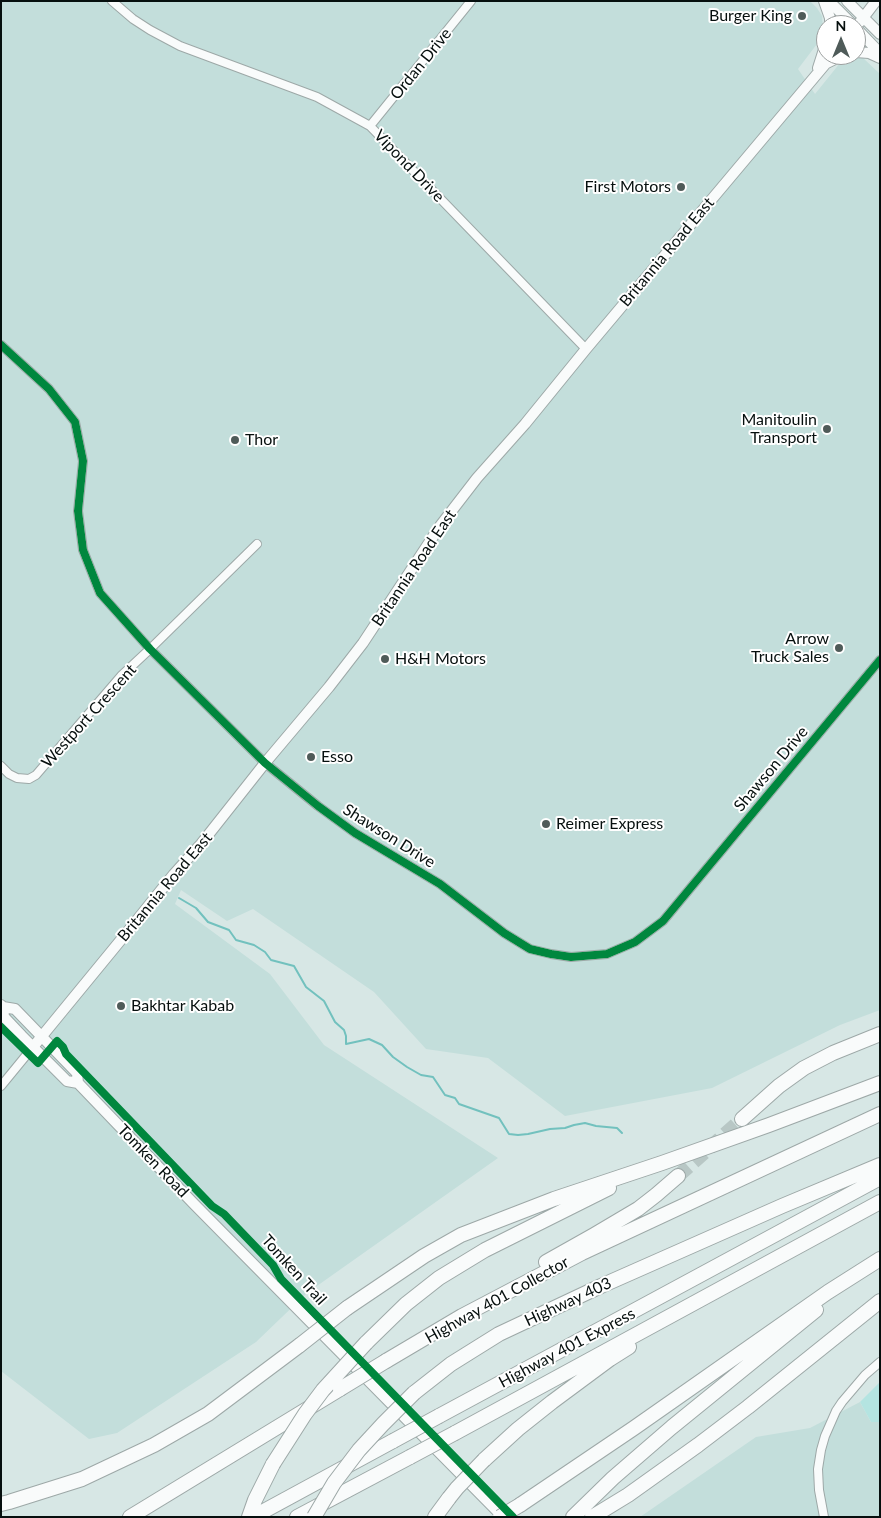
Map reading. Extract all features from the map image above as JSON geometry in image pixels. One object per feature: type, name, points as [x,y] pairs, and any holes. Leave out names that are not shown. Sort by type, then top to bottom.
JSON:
[{"type":"highway","points":[[742,1118],[779,1086],[804,1068],[833,1053],[880,1034]]},
{"type":"highway","points":[[1,1504],[82,1479],[154,1446],[208,1414],[347,1308],[424,1256],[461,1235],[554,1199],[769,1125],[880,1083]]},
{"type":"highway","name":"Highway 401 Collector","points":[[130,1517],[462,1316],[582,1253],[880,1114]]},
{"type":"highway","points":[[249,1517],[273,1464],[305,1414],[323,1390],[366,1343],[395,1315],[439,1278],[485,1250],[662,1163]]},
{"type":"highway","name":"Highway 403","points":[[314,1517],[334,1483],[359,1450],[414,1393],[451,1364],[499,1334],[601,1286],[880,1165]]},
{"type":"highway","points":[[462,1316],[481,1297],[594,1236],[638,1209],[678,1176]]},
{"type":"highway","name":"Highway 401 Express","points":[[253,1517],[880,1178]]},
{"type":"highway","name":"Highway 401 Express","points":[[298,1517],[880,1202]]},
{"type":"highway","points":[[501,1517],[634,1428],[828,1292],[880,1259]]},
{"type":"highway","points":[[573,1517],[613,1478],[672,1427],[880,1259]]},
{"type":"highway","points":[[435,1517],[457,1488],[518,1429],[610,1359],[743,1276]]},
{"type":"highway","points":[[592,1517],[628,1495],[705,1440],[880,1301]]},
{"type":"street","name":"Vipond Drive","points":[[112,1],[132,19],[180,46],[316,97],[370,126],[586,348]]},
{"type":"street","name":"Ordan Drive","points":[[370,126],[471,1]]},
{"type":"street","points":[[824,1],[829,15]]},
{"type":"street","points":[[829,1],[843,15]]},
{"type":"street","points":[[848,1],[860,15]]},
{"type":"street","points":[[865,15],[876,1]]},
{"type":"street","points":[[866,21],[880,34]]},
{"type":"street","points":[[866,38],[880,53]]},
{"type":"street","points":[[866,53],[880,58]]},
{"type":"street","points":[[817,74],[820,65]]},
{"type":"street","name":"Britannia Road East","points":[[1,1086],[329,687],[363,643],[440,526],[477,478],[525,424],[586,348],[824,65]]},
{"type":"street","name":"Shawson Drive","points":[[1,345],[50,388],[75,422],[83,461],[78,511],[83,550],[100,593],[150,649],[265,763],[355,833],[440,884],[504,933],[530,949],[571,957],[607,954],[635,942],[663,921],[880,660]]},
{"type":"street","name":"Westport Crescent","points":[[1,766],[9,774],[17,778],[29,779],[36,776],[121,676],[257,544]]},
{"type":"street","name":"Tomken Road","points":[[78,1083],[77,1073],[15,1009],[2,1006],[4,1017],[66,1081],[78,1083],[501,1517]]},
{"type":"street","points":[[824,1517],[819,1490],[818,1469],[825,1436],[833,1416],[842,1402],[865,1374],[880,1362]]},
{"type":"shaded area","points":[[1,1],[810,1],[821,15],[816,15],[816,45],[798,69],[815,94],[838,65],[866,65],[866,61],[880,74],[880,1010],[840,1025],[712,1088],[565,1116],[488,1058],[426,1049],[374,992],[253,909],[227,921],[181,890],[175,904],[270,974],[324,1045],[498,1158],[307,1293],[256,1342],[117,1433],[89,1439],[1,1371]]},
{"type":"shaded area","points":[[880,1382],[880,1422],[871,1422],[860,1402]]},
{"type":"shaded area","points":[[860,1402],[871,1422],[880,1422],[880,1517],[640,1517],[756,1437],[810,1428]]},
{"type":"waterway","points":[[179,898],[196,908],[208,922],[229,930],[236,940],[254,945],[265,952],[271,960],[294,966],[306,987],[324,1001],[335,1022],[344,1030],[346,1044],[369,1039],[382,1045],[393,1057],[407,1067],[421,1075],[433,1077],[445,1095],[455,1098],[459,1104],[499,1118],[509,1134],[528,1134],[585,1123],[617,1128],[622,1133]]},
{"type":"tunnel","points":[[678,1176],[742,1119]]},
{"type":"cycle path","points":[[1,345],[49,389],[75,422],[83,461],[78,511],[83,550],[100,593],[150,649],[265,763],[355,833],[440,884],[504,933],[530,949],[571,957],[607,954],[635,942],[663,921],[880,660]]},
{"type":"cycle path","name":"Tomken Trail","points":[[1,1027],[38,1063],[57,1041],[63,1047],[66,1054],[212,1206],[224,1214],[273,1265],[281,1279],[513,1517]]},
{"type":"place","name":"Burger King","points":[[802,16]]},
{"type":"place","name":"First Motors","points":[[681,187]]},
{"type":"place","name":"Manitoulin Transport","points":[[827,429]]},
{"type":"place","name":"Thor","points":[[235,440]]},
{"type":"place","name":"Arrow Truck Sales","points":[[839,648]]},
{"type":"place","name":"H&H Motors","points":[[385,659]]},
{"type":"place","name":"Esso","points":[[311,757]]},
{"type":"place","name":"Reimer Express","points":[[546,824]]},
{"type":"place","name":"Bakhtar Kabab","points":[[121,1006]]}]
